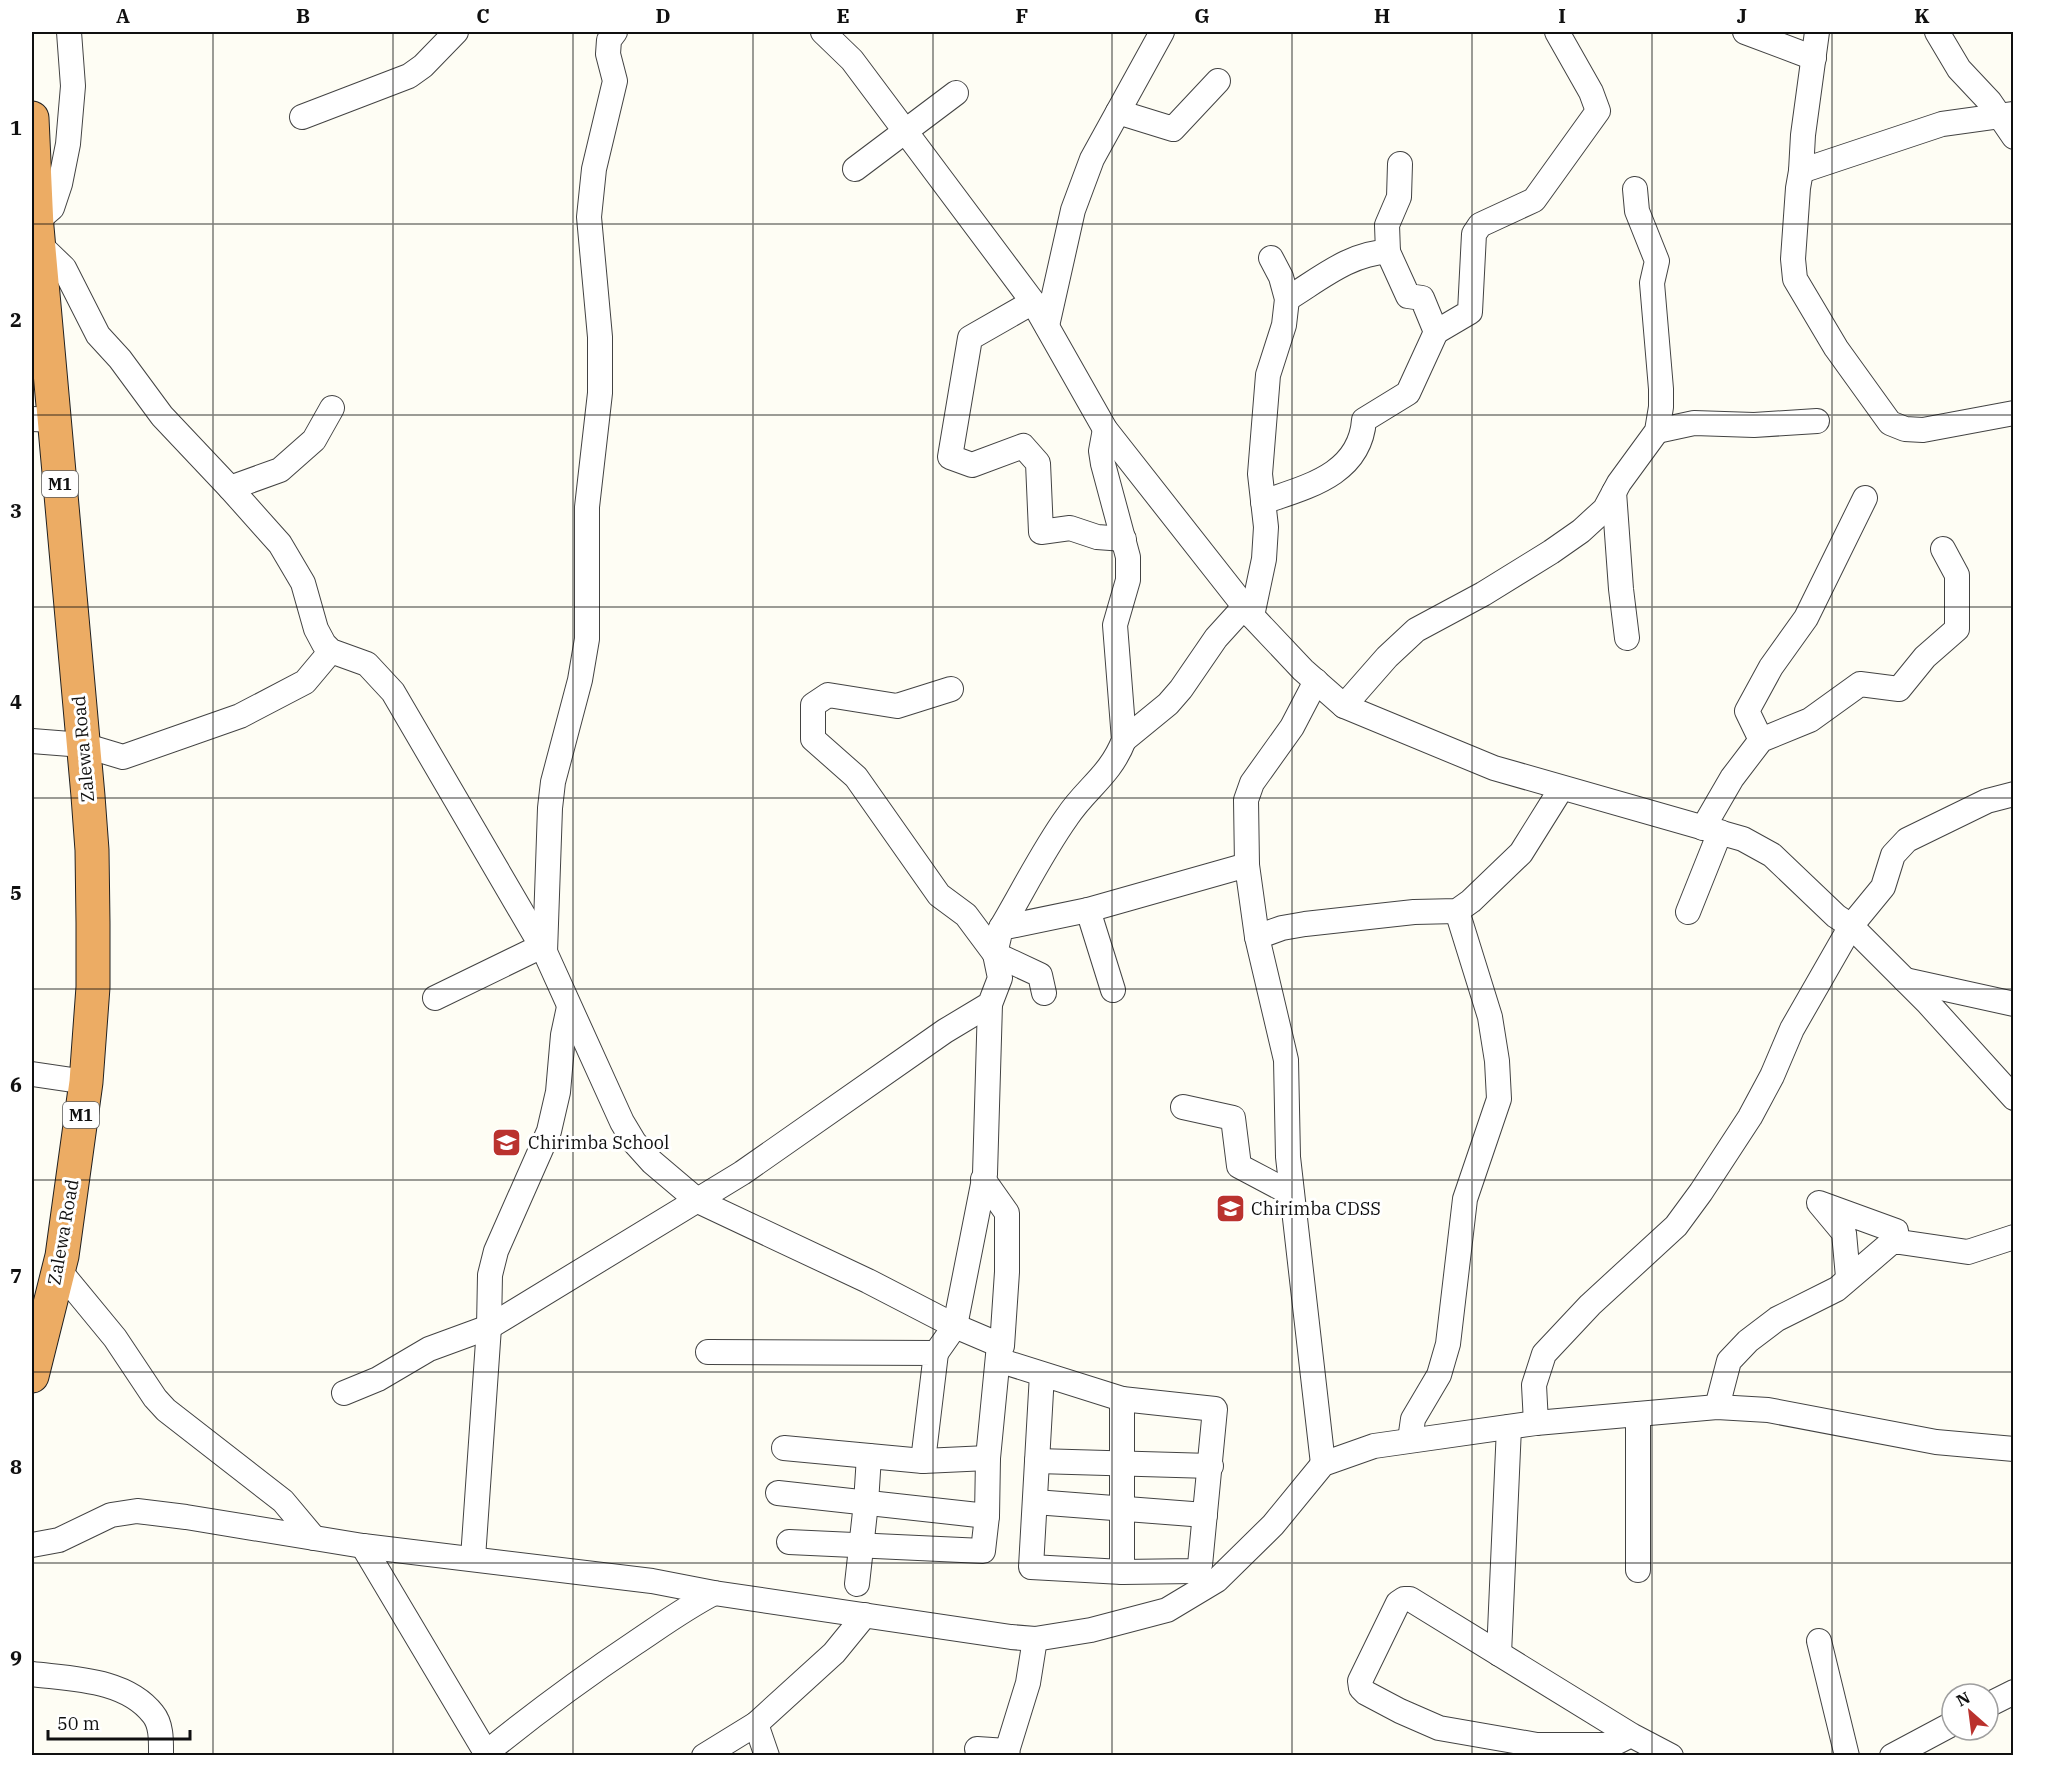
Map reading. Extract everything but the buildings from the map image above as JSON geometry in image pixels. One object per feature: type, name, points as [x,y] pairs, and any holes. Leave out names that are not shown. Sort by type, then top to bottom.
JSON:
[{"type":"highway","name":"Zalewa Road","points":[[32,118],[43,419],[82,745],[92,850],[93,923],[93,987],[86,1082],[62,1256],[32,1376]]},
{"type":"street","points":[[69,32],[73,87],[68,144],[60,184],[52,208],[36,229],[64,268],[98,335],[120,359],[162,416],[280,543],[303,584],[316,629],[324,644],[331,651],[367,664],[393,692],[544,949],[622,1122],[634,1142],[652,1162],[698,1201],[868,1281],[1042,1374],[1122,1399],[1215,1409],[1200,1564],[1194,1571],[1122,1572],[1031,1567],[1042,1374]]},
{"type":"street","points":[[302,117],[409,75],[423,66],[456,32]]},
{"type":"street","points":[[544,949],[553,782],[580,680],[587,639],[586,507],[600,393],[600,337],[589,217],[596,158],[615,81],[608,54],[609,40],[615,32]]},
{"type":"street","points":[[823,32],[852,60],[1033,302],[1105,429],[1249,611],[1303,670],[1344,706],[1494,768],[1561,789],[1743,839],[1772,855],[1836,915],[1851,926],[1905,980],[2013,1098]]},
{"type":"street","points":[[1047,326],[1072,210],[1092,159],[1162,32]]},
{"type":"street","points":[[1263,502],[1323,481],[1345,465],[1363,436],[1364,420],[1408,393],[1436,332],[1470,312],[1474,234],[1480,225],[1534,200],[1598,111],[1591,92],[1557,32]]},
{"type":"street","points":[[1745,32],[1814,58]]},
{"type":"street","points":[[1817,32],[1798,188],[1793,259],[1795,279],[1836,348],[1890,423],[1905,429],[1923,430],[2013,413]]},
{"type":"street","points":[[1937,32],[1959,69],[1990,102],[2006,115],[2013,137]]},
{"type":"street","points":[[1118,112],[1173,129],[1218,81]]},
{"type":"street","points":[[855,169],[956,93]]},
{"type":"street","points":[[1801,171],[1942,124],[2006,115]]},
{"type":"street","points":[[1400,164],[1399,197],[1387,225],[1388,252],[1408,296],[1422,298],[1436,332]]},
{"type":"street","points":[[1344,706],[1387,657],[1416,630],[1483,594],[1581,531],[1605,509],[1614,492],[1657,431],[1661,389],[1652,283],[1657,261],[1637,211],[1635,189]]},
{"type":"street","points":[[1287,299],[1351,260],[1379,252],[1388,252]]},
{"type":"street","points":[[1124,740],[1174,697],[1216,638],[1249,611],[1264,559],[1266,527],[1260,474],[1268,375],[1284,324],[1287,299],[1281,277],[1271,258]]},
{"type":"street","points":[[1033,302],[970,338],[951,457],[972,465],[1023,446],[1038,463],[1041,532],[1070,528],[1097,537],[1124,539]]},
{"type":"street","points":[[230,488],[280,470],[314,440],[332,408]]},
{"type":"street","points":[[1657,431],[1694,423],[1754,425],[1817,422]]},
{"type":"street","points":[[923,1461],[936,1353],[955,1326],[983,1179],[990,1004],[1000,978],[995,954],[1001,928],[1068,815],[1107,772],[1124,740],[1115,625],[1128,580],[1128,557],[1103,464],[1101,451],[1105,429]]},
{"type":"street","points":[[1614,492],[1627,638]]},
{"type":"street","points":[[1761,740],[1747,711],[1772,667],[1806,618],[1866,498]]},
{"type":"street","points":[[1688,912],[1712,830],[1732,778],[1761,740],[1810,720],[1860,684],[1899,689],[1926,657],[1957,629],[1957,575],[1942,549]]},
{"type":"street","points":[[32,741],[82,745],[123,757],[240,716],[305,682],[331,651]]},
{"type":"street","points":[[1316,681],[1283,742],[1247,792],[1246,800],[1247,865],[1257,937],[1286,1060],[1288,1157],[1323,1464]]},
{"type":"street","points":[[951,689],[897,706],[828,695],[813,705],[813,738],[856,777],[939,895],[966,915],[995,954],[1040,975],[1044,993]]},
{"type":"street","points":[[1257,937],[1282,928],[1305,924],[1414,912],[1457,911],[1471,901],[1521,853],[1561,789]]},
{"type":"street","points":[[1536,1423],[1534,1385],[1544,1354],[1590,1305],[1676,1226],[1701,1192],[1750,1117],[1772,1076],[1792,1029],[1851,926],[1883,887],[1893,855],[1907,840],[1988,801],[2013,794]]},
{"type":"street","points":[[1001,928],[1088,910],[1247,865]]},
{"type":"street","points":[[1088,910],[1113,990]]},
{"type":"street","points":[[1410,1440],[1413,1419],[1439,1375],[1448,1344],[1465,1199],[1499,1099],[1497,1061],[1490,1017],[1457,911]]},
{"type":"street","points":[[435,998],[544,949]]},
{"type":"street","points":[[1905,980],[2013,1004]]},
{"type":"street","points":[[344,1393],[378,1379],[429,1349],[489,1327],[742,1173],[945,1031],[990,1004]]},
{"type":"street","points":[[473,1558],[489,1327],[490,1275],[496,1251],[549,1131],[558,1092],[563,1035],[569,1007]]},
{"type":"street","points":[[32,1074],[86,1082]]},
{"type":"street","points":[[1183,1107],[1233,1118],[1239,1166],[1292,1194]]},
{"type":"street","points":[[789,1542],[982,1551],[987,1516],[988,1458],[999,1352],[1002,1346],[1007,1272],[1007,1213],[983,1179]]},
{"type":"street","points":[[1848,1277],[1844,1233],[1819,1203],[1896,1231],[1897,1242]]},
{"type":"street","points":[[1717,1407],[1729,1361],[1748,1341],[1777,1319],[1837,1289],[1848,1277],[1893,1241],[1968,1252],[2013,1237]]},
{"type":"street","points":[[59,1270],[115,1338],[155,1398],[166,1410],[283,1501],[314,1538]]},
{"type":"street","points":[[708,1352],[936,1353]]},
{"type":"street","points":[[1122,1399],[1122,1572]]},
{"type":"street","points":[[32,1545],[59,1540],[111,1515],[137,1511],[363,1546],[652,1581],[714,1593],[1035,1639],[1091,1630],[1167,1610],[1217,1580],[1273,1525],[1323,1464],[1374,1446],[1536,1423],[1717,1407],[1768,1410],[1936,1442],[2013,1449]]},
{"type":"street","points":[[1638,1414],[1638,1570]]},
{"type":"street","points":[[1500,1654],[1509,1427]]},
{"type":"street","points":[[784,1448],[923,1461],[988,1458]]},
{"type":"street","points":[[857,1584],[869,1456]]},
{"type":"street","points":[[1037,1461],[1211,1466]]},
{"type":"street","points":[[778,1493],[987,1516]]},
{"type":"street","points":[[1035,1502],[1205,1515]]},
{"type":"street","points":[[363,1546],[487,1754],[544,1707],[676,1613],[714,1593]]},
{"type":"street","points":[[1631,1735],[1611,1745],[1537,1745],[1439,1728],[1366,1693],[1361,1688],[1360,1681],[1398,1604],[1404,1599],[1410,1599],[1631,1735],[1671,1755]]},
{"type":"street","points":[[648,1648],[672,1623],[676,1613]]},
{"type":"street","points":[[704,1755],[756,1724],[834,1653],[865,1615]]},
{"type":"street","points":[[977,1749],[1007,1753],[1028,1683],[1035,1639]]},
{"type":"street","points":[[1819,1641],[1847,1755]]},
{"type":"street","points":[[32,1674],[94,1682],[138,1699],[155,1716],[160,1733],[161,1755]]},
{"type":"street","points":[[756,1724],[767,1755]]},
{"type":"street","points":[[1893,1755],[1940,1730]]},
{"type":"place","name":"Chirimba School","points":[[507,1142]]},
{"type":"place","name":"Chirimba CDSS","points":[[1230,1208]]}]
